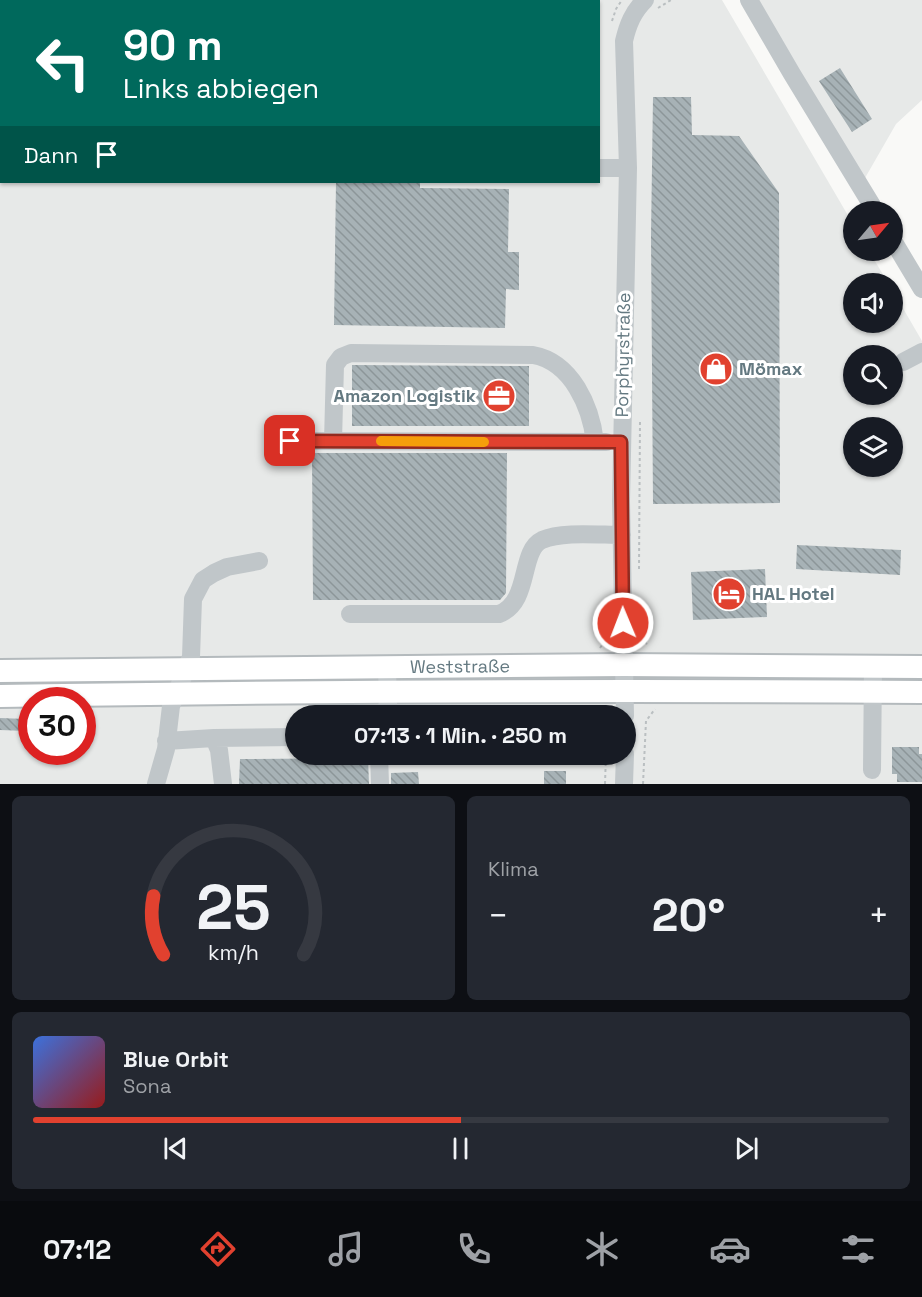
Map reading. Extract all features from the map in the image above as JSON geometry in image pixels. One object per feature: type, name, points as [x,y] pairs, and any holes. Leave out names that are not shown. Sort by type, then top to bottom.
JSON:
[{"type":"main road","name":"Weststraße","points":[[0,671],[624,665],[922,667]]},
{"type":"main road","points":[[0,696],[176,692],[388,693],[624,690],[922,692]]},
{"type":"street","name":"Porphyrstraße","points":[[625,705],[621,442],[628,168],[624,41],[635,10],[645,0]]},
{"type":"street","points":[[750,0],[869,201]]},
{"type":"street","points":[[600,168],[628,168]]},
{"type":"street","points":[[903,257],[922,288]]},
{"type":"street","points":[[903,362],[922,352]]},
{"type":"street","points":[[333,441],[335,366],[341,357],[351,354],[435,353],[544,357],[561,367],[589,409],[595,442]]},
{"type":"street","points":[[290,441],[621,442]]},
{"type":"street","points":[[350,614],[499,614],[512,606],[517,598],[537,543],[544,539],[568,535],[622,535]]},
{"type":"street","points":[[156,784],[171,706],[190,657],[193,599],[203,580],[226,567],[259,561]]},
{"type":"street","points":[[387,667],[388,705]]},
{"type":"street","points":[[872,770],[873,667]]},
{"type":"street","points":[[166,741],[285,737]]},
{"type":"street","points":[[214,738],[219,750],[223,784]]},
{"type":"street","points":[[379,765],[380,784]]},
{"type":"street","points":[[624,784],[625,765]]},
{"type":"path","points":[[643,784],[645,728],[648,715]]},
{"type":"path","points":[[605,784],[606,765]]},
{"type":"shaded area","points":[[600,0],[722,0],[843,207],[843,261],[875,261],[882,273],[843,273],[843,333],[903,333],[903,308],[922,341],[922,784],[0,784],[0,183],[600,183]]},
{"type":"shaded area","points":[[757,0],[922,0],[922,100],[896,124],[861,185]]},
{"type":"building","points":[[840,68],[872,119],[852,132],[819,81]]},
{"type":"building","name":"Mömax","points":[[653,97],[691,97],[692,135],[739,136],[779,193],[780,503],[653,504],[651,235]]},
{"type":"building","points":[[336,183],[420,183],[420,188],[509,189],[508,252],[519,252],[519,290],[506,289],[505,328],[334,325]]},
{"type":"building","points":[[352,365],[529,366],[529,426],[352,426]]},
{"type":"building","points":[[312,453],[507,453],[506,593],[500,600],[313,600]]},
{"type":"building","points":[[797,545],[901,550],[900,575],[796,569]]},
{"type":"building","name":"HAL Hotel","points":[[765,569],[767,617],[693,620],[691,572]]},
{"type":"building","points":[[0,718],[18,719],[18,731],[0,730]]},
{"type":"building","points":[[892,747],[919,747],[919,754],[922,754],[922,782],[897,782],[897,774],[892,774]]},
{"type":"building","points":[[240,759],[285,759],[285,765],[368,765],[369,784],[239,784]]},
{"type":"building","points":[[544,771],[566,771],[566,784],[544,784]]},
{"type":"building","points":[[418,772],[419,784],[391,784],[391,773]]},
{"type":"slow traffic","points":[[381,441],[484,442]]},
{"type":"place","name":"Mömax","points":[[716,369]]},
{"type":"place","name":"Amazon Logistik","points":[[499,396]]},
{"type":"place","name":"HAL Hotel","points":[[729,594]]},
{"type":"route","points":[[290,441],[621,442],[623,623]]}]
